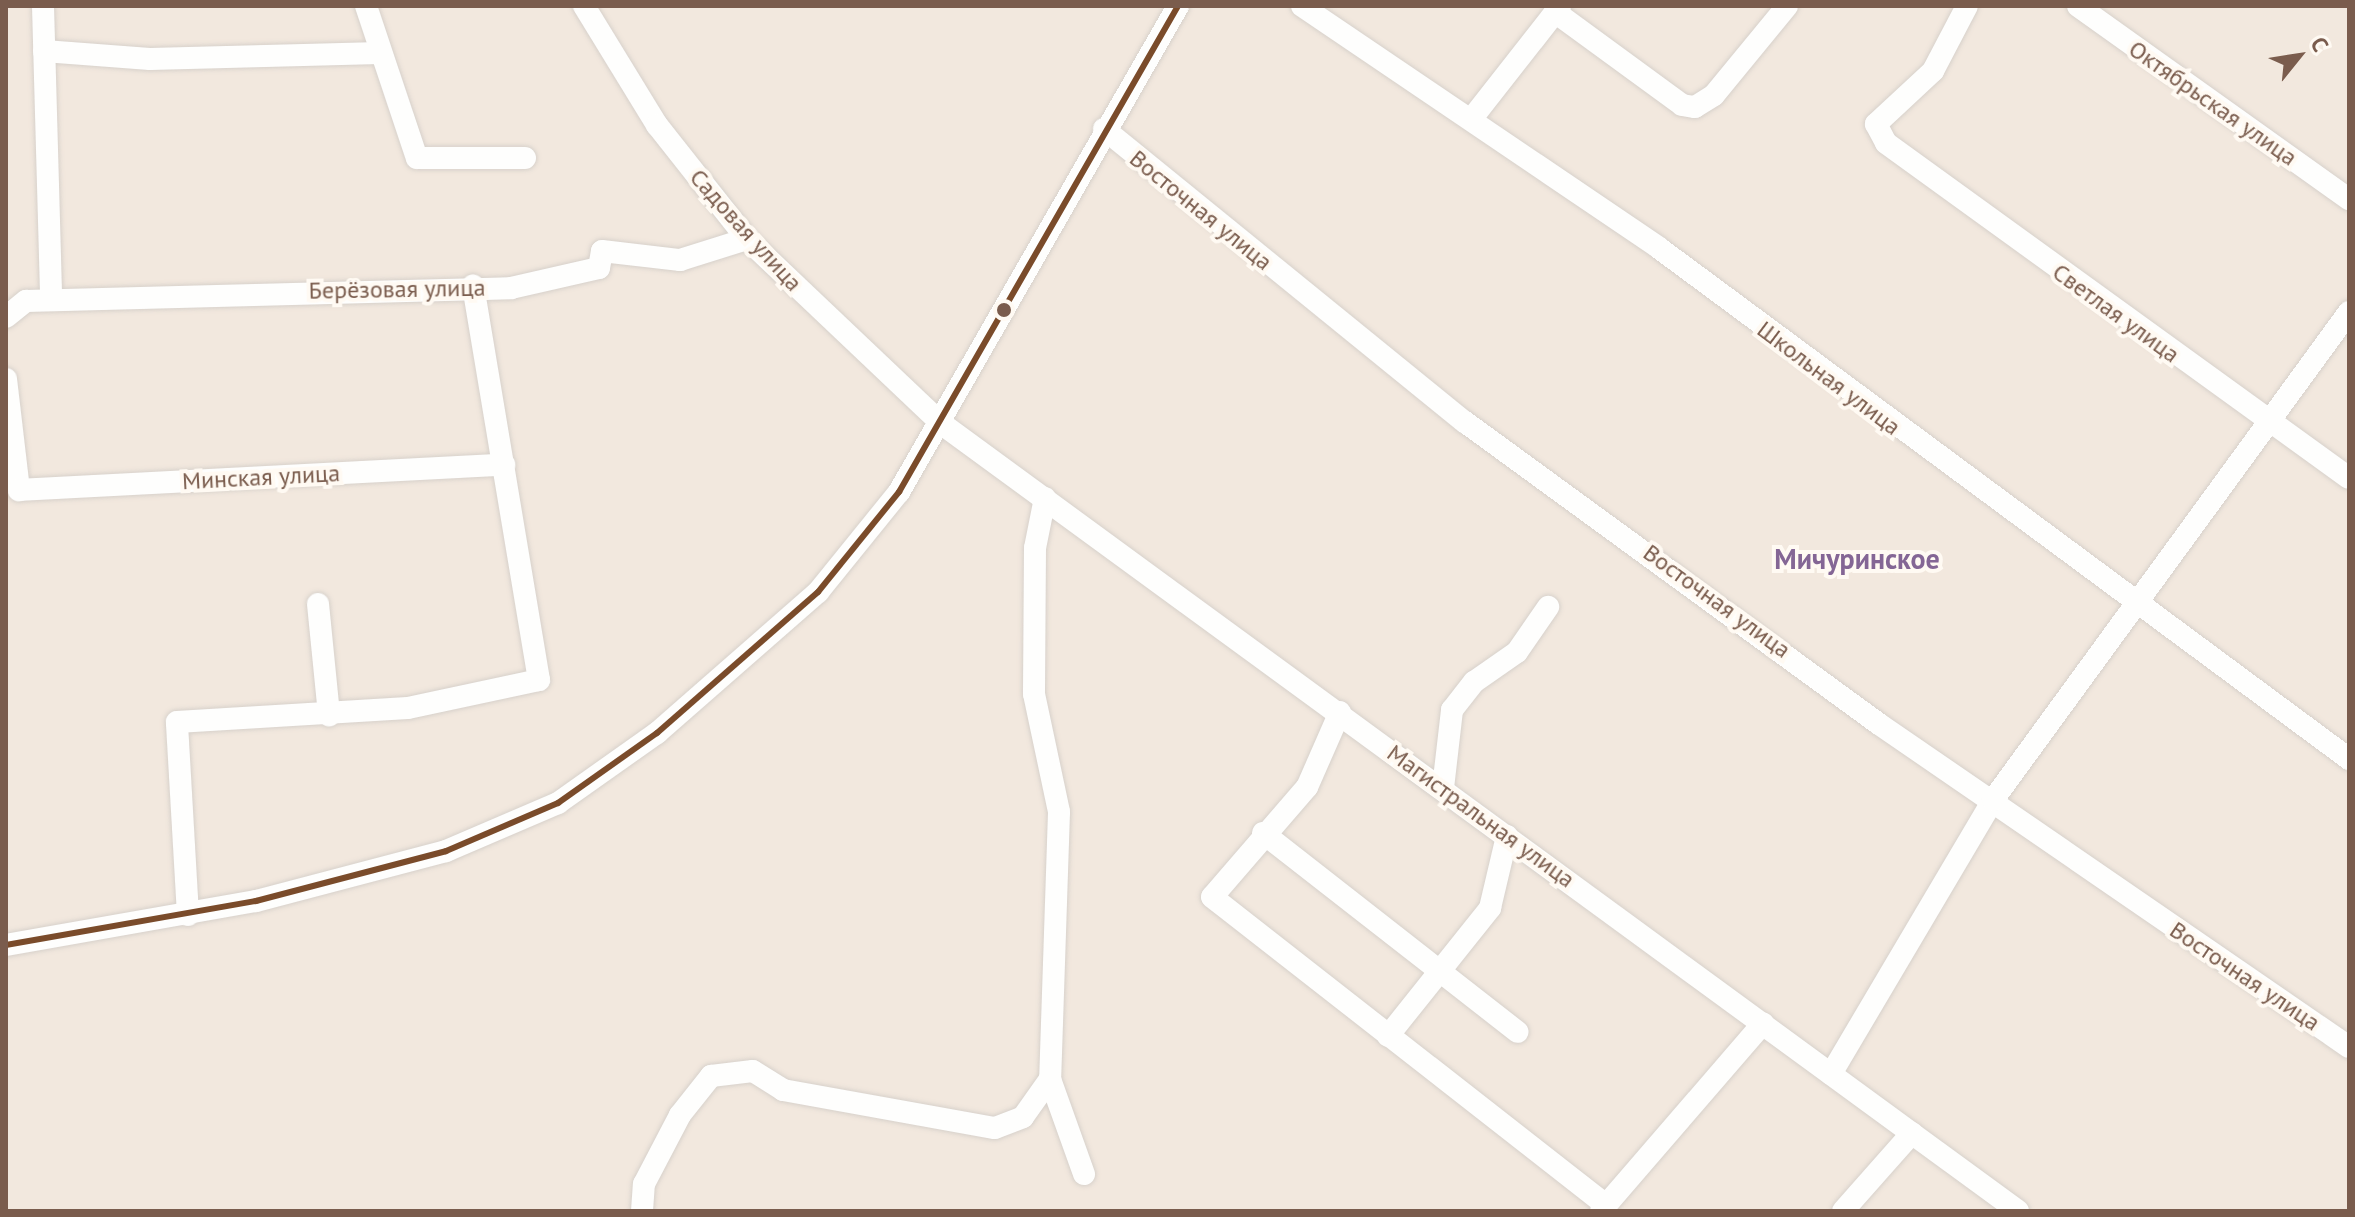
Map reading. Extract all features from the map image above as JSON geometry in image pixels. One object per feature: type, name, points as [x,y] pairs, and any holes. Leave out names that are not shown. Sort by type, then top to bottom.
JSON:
[{"type":"street","points":[[43,6],[51,300]]},
{"type":"street","points":[[366,6],[417,158],[525,158]]},
{"type":"street","name":"Садовая улица","points":[[584,6],[657,125],[747,239],[942,424]]},
{"type":"street","points":[[6,945],[188,915],[446,851],[521,821],[604,774],[818,592],[899,492],[942,424],[1104,129],[1178,6]]},
{"type":"street","name":"Школьная улица","points":[[1302,6],[1473,117],[2349,759]]},
{"type":"street","points":[[1473,117],[1558,9],[1682,105],[1695,107],[1714,95],[1787,6]]},
{"type":"street","name":"Светлая улица","points":[[1967,6],[1933,71],[1876,124],[1886,143],[2272,419],[2349,478]]},
{"type":"street","name":"Октябрьская улица","points":[[2078,6],[2349,199]]},
{"type":"street","points":[[44,51],[150,59],[380,53]]},
{"type":"street","name":"Восточная улица","points":[[1104,129],[1465,422],[1993,800],[2349,1047]]},
{"type":"street","name":"Берёзовая улица","points":[[6,317],[26,301],[473,285],[511,288],[579,276],[599,268],[602,251],[680,260],[747,239]]},
{"type":"street","points":[[188,915],[177,722],[329,715],[499,693],[539,680],[473,285]]},
{"type":"street","points":[[1831,1074],[1993,800],[2349,312]]},
{"type":"street","name":"Минская улица","points":[[6,379],[19,490],[504,465]]},
{"type":"street","name":"Магистральная улица","points":[[942,424],[1340,712],[2018,1211]]},
{"type":"street","points":[[1045,498],[1035,548],[1034,694],[1059,812],[1050,1079],[1084,1174]]},
{"type":"street","points":[[318,604],[329,715]]},
{"type":"street","points":[[1443,788],[1452,710],[1474,682],[1517,652],[1548,607]]},
{"type":"street","points":[[1340,712],[1307,787],[1263,833],[1212,897],[1604,1208],[1763,1023]]},
{"type":"street","points":[[1263,833],[1518,1032]]},
{"type":"street","points":[[1388,1036],[1490,908],[1507,836]]},
{"type":"street","points":[[642,1211],[644,1184],[680,1115],[711,1076],[753,1071],[783,1090],[995,1128],[1023,1117],[1050,1079]]},
{"type":"street","points":[[1843,1211],[1912,1133]]},
{"type":"shaded area","points":[[6,6],[2349,6],[2349,1211],[6,1211]]},
{"type":"transit line","points":[[6,945],[256,901],[446,851],[558,803],[657,733],[818,592],[899,492],[1178,6]]},
{"type":"district","name":"Мичуринское","points":[[1857,559]]}]
